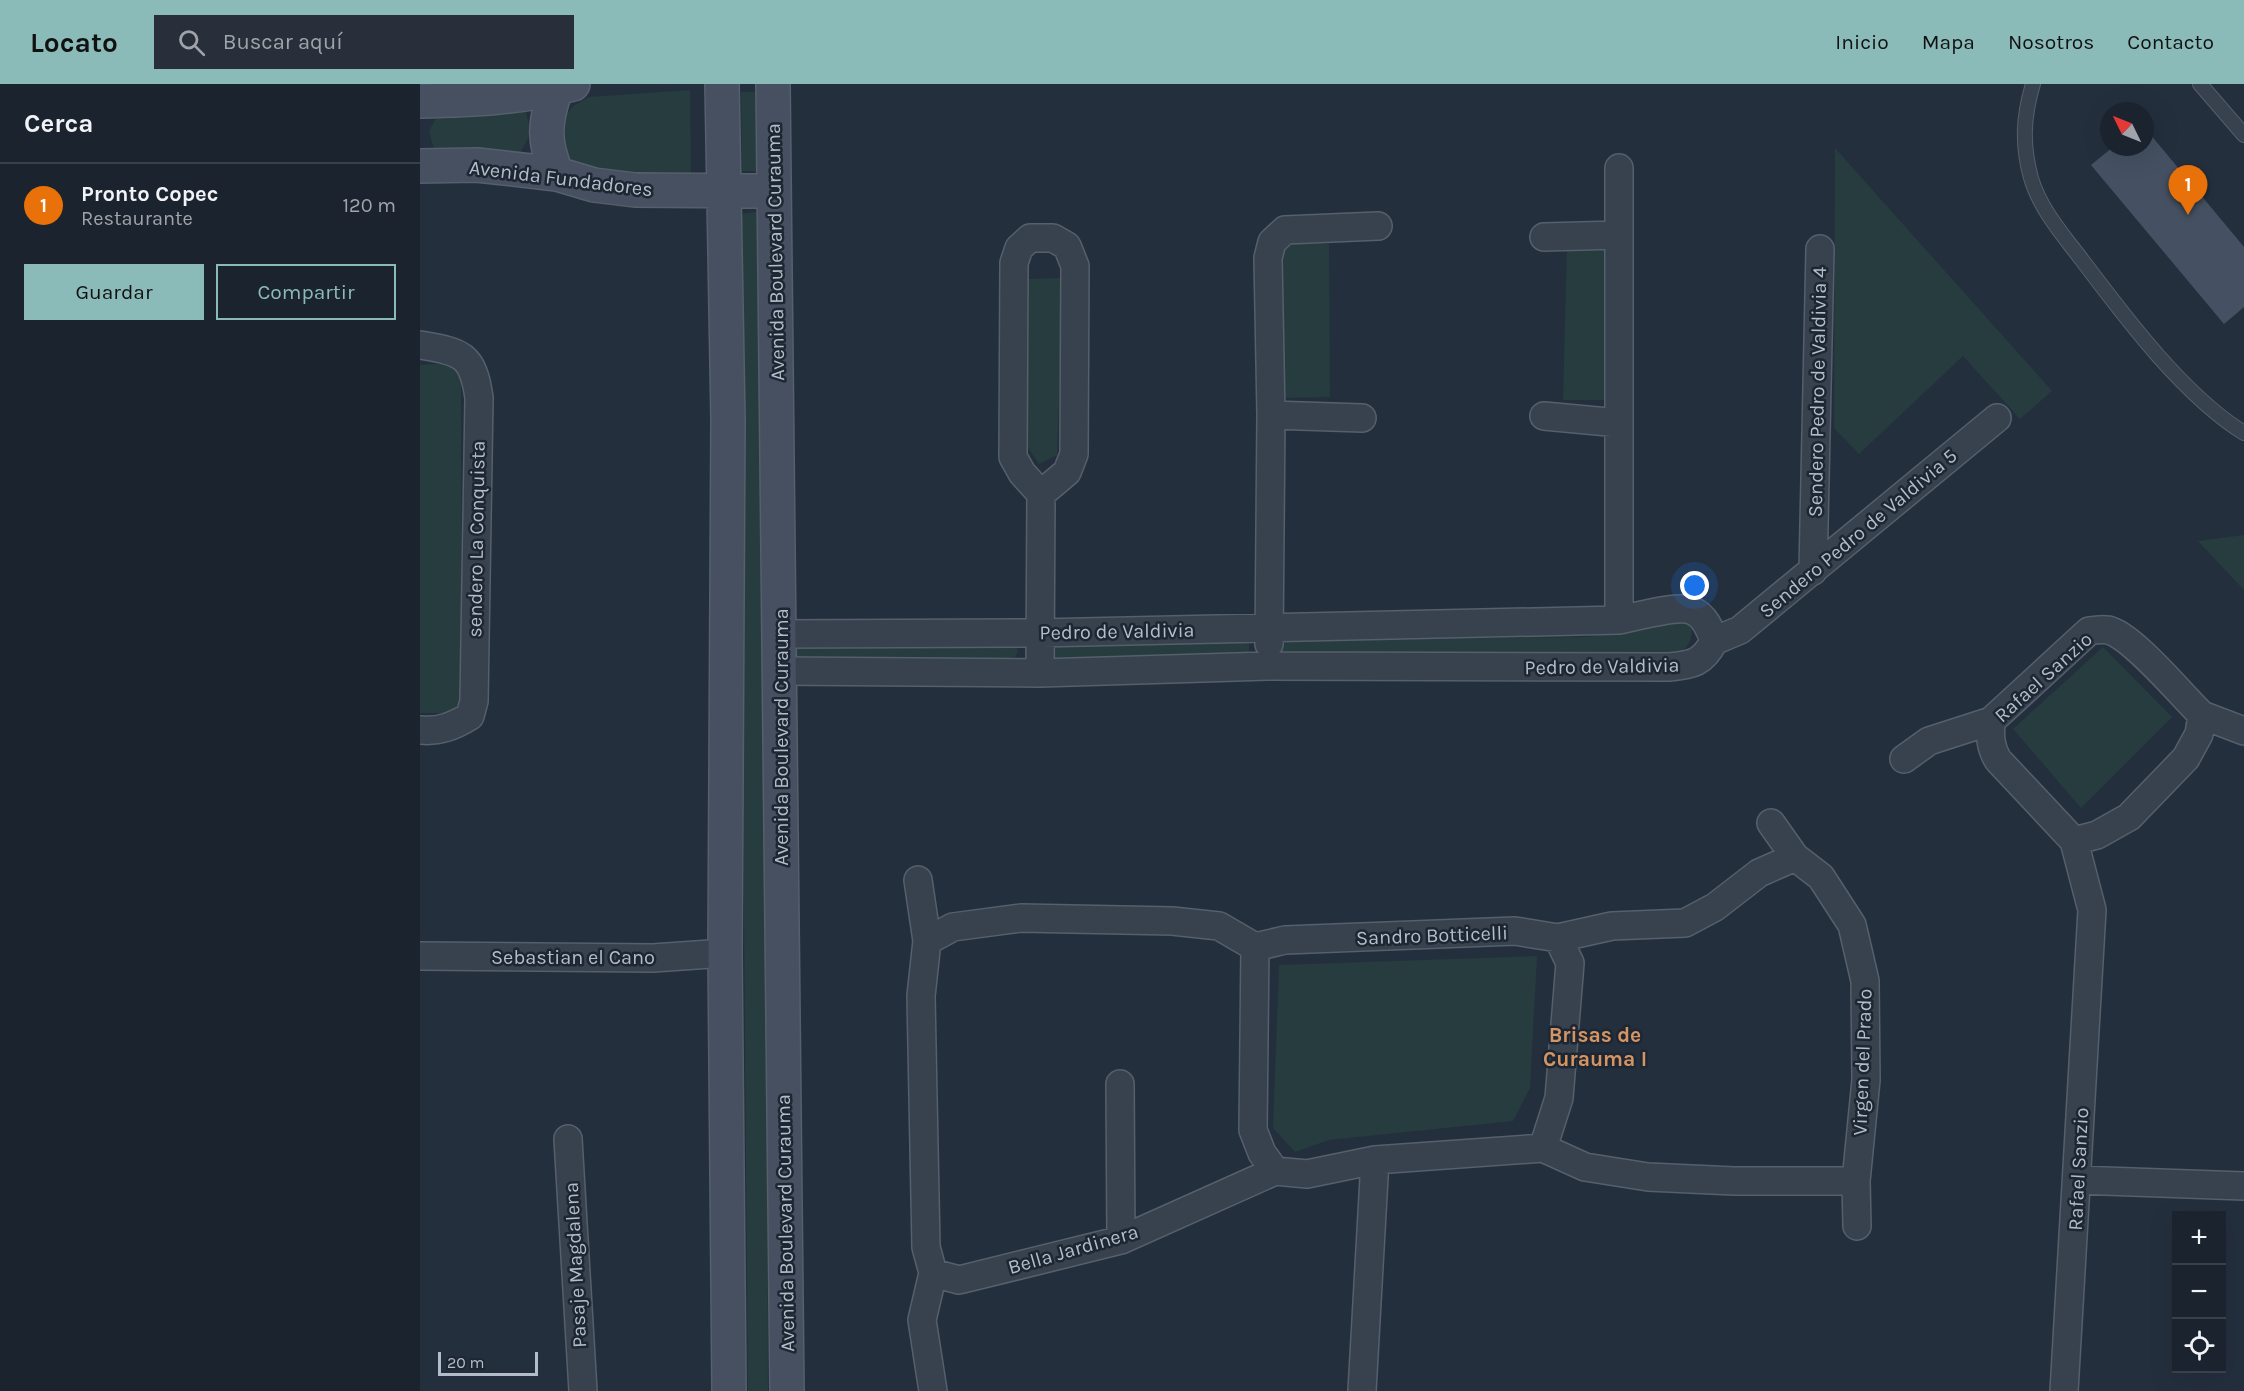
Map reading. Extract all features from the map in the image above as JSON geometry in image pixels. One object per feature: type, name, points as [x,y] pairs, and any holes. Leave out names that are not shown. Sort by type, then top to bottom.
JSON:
[{"type":"street","points":[[722,84],[728,420],[726,953],[729,1391]]},
{"type":"street","name":"Avenida Boulevard Curauma","points":[[773,84],[787,1391]]},
{"type":"street","points":[[420,101],[474,100],[564,86]]},
{"type":"street","points":[[557,174],[550,157],[546,125],[548,109],[564,86]]},
{"type":"street","name":"Avenida Fundadores","points":[[420,165],[477,165],[557,174],[594,185],[635,190],[774,190]]},
{"type":"street","points":[[1619,168],[1619,620]]},
{"type":"street","points":[[1268,666],[1271,415],[1268,258],[1272,242],[1285,230],[1378,226]]},
{"type":"street","points":[[1544,237],[1619,236]]},
{"type":"street","points":[[1040,673],[1041,494],[1022,473],[1013,457],[1014,263],[1019,248],[1030,238],[1053,238],[1067,246],[1075,266],[1074,454],[1067,472],[1041,494]]},
{"type":"street","name":"Sendero Pedro de Valdivia 4","points":[[1813,572],[1820,249]]},
{"type":"street","name":"sendero La Conquista","points":[[420,345],[453,351],[468,361],[476,378],[478,398],[474,701],[470,716],[457,724],[435,731],[420,730]]},
{"type":"street","points":[[1271,415],[1362,418]]},
{"type":"street","points":[[1544,416],[1619,423]]},
{"type":"street","name":"Sendero Pedro de Valdivia 5","points":[[1714,641],[1740,630],[1997,418]]},
{"type":"street","name":"Pedro de Valdivia","points":[[779,671],[1040,673],[1268,666],[1669,667],[1694,664],[1703,657],[1714,641],[1702,617],[1692,610],[1679,609],[1619,620],[1039,633],[780,634]]},
{"type":"street","name":"Rafael Sanzio","points":[[2064,1391],[2092,910],[2074,841],[1998,760],[1990,739],[1991,721],[2089,631],[2107,629],[2120,634],[2136,648],[2202,715]]},
{"type":"street","points":[[2074,841],[2097,835],[2129,817],[2186,758],[2199,734],[2202,715],[2244,731]]},
{"type":"street","points":[[1904,759],[1929,741],[1991,721]]},
{"type":"street","name":"Virgen del Prado","points":[[1771,823],[1795,857],[1821,877],[1852,925],[1866,981],[1866,1080],[1856,1181],[1857,1226]]},
{"type":"street","points":[[1543,1149],[1559,1098],[1570,963],[1558,938],[1612,926],[1685,923],[1715,907],[1759,873],[1795,857]]},
{"type":"street","points":[[918,880],[927,941],[921,996],[926,1247],[933,1273],[922,1320],[933,1391]]},
{"type":"street","points":[[927,941],[953,927],[1021,918],[1172,921],[1219,926],[1255,947],[1253,1130],[1262,1153],[1275,1171],[1307,1174],[1375,1160],[1543,1149],[1586,1167],[1648,1178],[1856,1181]]},
{"type":"street","name":"Sandro Botticelli","points":[[1255,947],[1286,940],[1515,931],[1558,938]]},
{"type":"street","name":"Sebastian el Cano","points":[[420,956],[653,958],[726,953]]},
{"type":"street","points":[[1120,1084],[1121,1240]]},
{"type":"street","name":"Pasaje Magdalena","points":[[567,1139],[583,1391]]},
{"type":"street","points":[[1362,1391],[1375,1160]]},
{"type":"street","name":"Bella Jardinera","points":[[933,1273],[959,1280],[1121,1240],[1275,1171]]},
{"type":"street","points":[[2078,1180],[2244,1186]]},
{"type":"lane","points":[[2033,84],[2026,107],[2025,151],[2032,181],[2050,217],[2120,310],[2178,376],[2229,424],[2244,433]]},
{"type":"lane","points":[[2200,84],[2244,135]]},
{"type":"green space","points":[[690,90],[691,174],[624,175],[577,165],[566,154],[562,146],[564,118],[573,106],[589,97]]},
{"type":"green space","points":[[741,92],[762,92],[763,171],[742,171]]},
{"type":"green space","points":[[526,112],[531,133],[520,153],[435,153],[429,131],[439,113]]},
{"type":"green space","points":[[1835,148],[2052,391],[2020,419],[1963,356],[1859,454],[1834,428]]},
{"type":"green space","points":[[764,211],[768,1391],[748,1391],[738,214]]},
{"type":"green space","points":[[1283,244],[1329,244],[1330,397],[1284,398]]},
{"type":"green space","points":[[1567,245],[1609,250],[1608,400],[1563,400]]},
{"type":"green space","points":[[1063,278],[1057,455],[1039,464],[1025,443],[1027,279]]},
{"type":"green space","points":[[448,363],[461,373],[462,693],[460,706],[453,713],[420,713],[420,365]]},
{"type":"green space","points":[[2244,535],[2244,590],[2198,541]]},
{"type":"green space","points":[[1685,621],[1692,629],[1691,639],[1685,649],[1673,655],[1283,656],[1276,652],[1283,639],[1588,637]]},
{"type":"green space","points":[[1246,640],[1249,643],[1249,651],[1241,657],[1052,659],[1050,643]]},
{"type":"green space","points":[[797,643],[1015,644],[1018,651],[1015,657],[1009,658],[797,661]]},
{"type":"green space","points":[[2103,647],[2172,717],[2081,808],[2013,729]]},
{"type":"green space","points":[[1537,956],[1530,1088],[1513,1121],[1329,1140],[1295,1152],[1273,1128],[1279,965]]},
{"type":"building","points":[[2154,139],[2244,247],[2244,307],[2224,324],[2091,165],[2102,156],[2154,156]]},
{"type":"place","name":"Pronto Copec","points":[[2188,215]]},
{"type":"district","name":"Brisas de Curauma I","points":[[1595,1047]]}]
